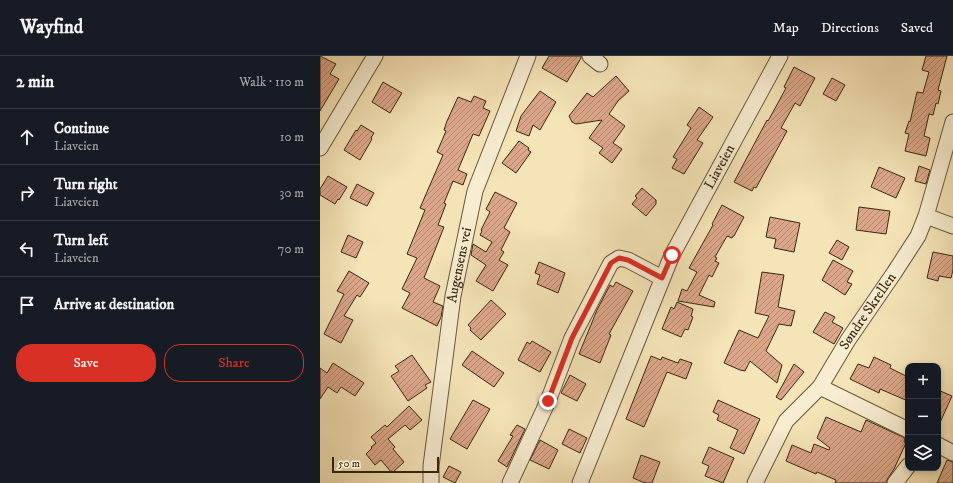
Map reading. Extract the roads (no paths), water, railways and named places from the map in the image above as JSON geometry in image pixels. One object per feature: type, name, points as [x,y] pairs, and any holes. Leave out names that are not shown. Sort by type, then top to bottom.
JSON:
[{"type":"street","points":[[320,148],[375,56]]},
{"type":"street","name":"Augensens vei","points":[[431,483],[431,466],[453,296],[475,191],[528,56]]},
{"type":"street","name":"Liaveien","points":[[580,483],[672,255],[780,56]]},
{"type":"street","name":"Søndre Skrellen","points":[[755,483],[786,421],[820,387],[848,340],[894,274],[918,236],[951,138],[953,122]]},
{"type":"street","points":[[926,216],[953,226]]},
{"type":"street","points":[[510,483],[548,401],[572,338],[611,263],[619,258],[628,260],[662,278]]},
{"type":"street","points":[[820,387],[905,429]]},
{"type":"street","points":[[941,447],[953,453]]},
{"type":"street","points":[[895,483],[905,470]]}]
